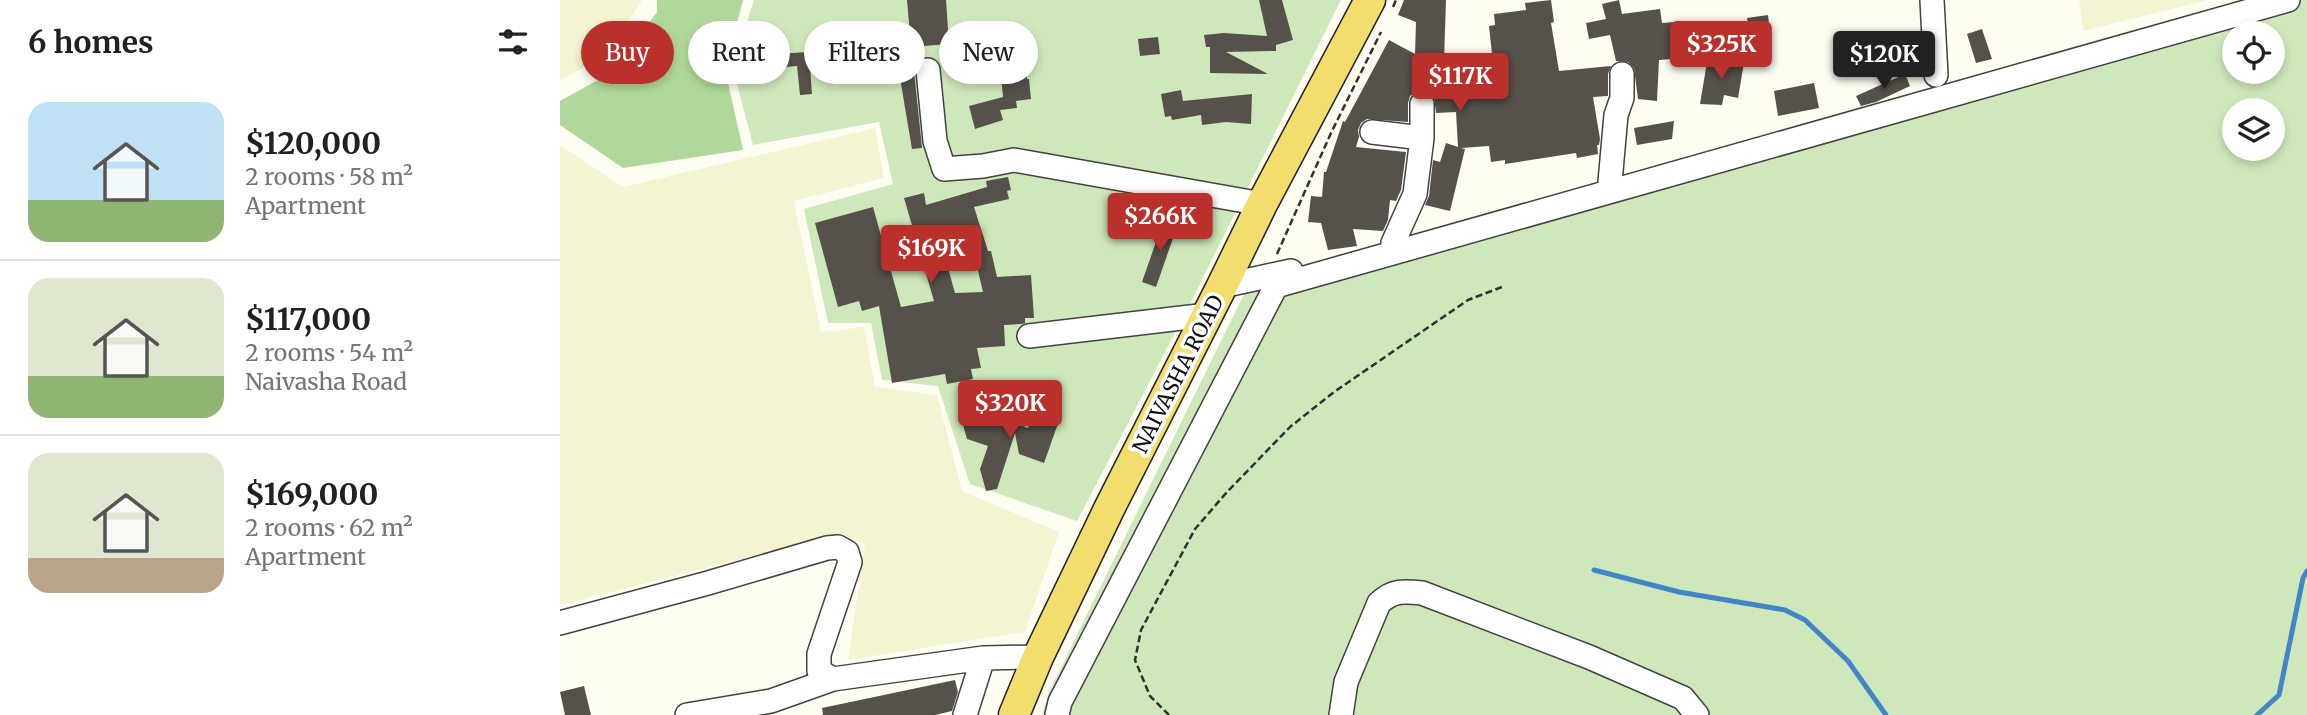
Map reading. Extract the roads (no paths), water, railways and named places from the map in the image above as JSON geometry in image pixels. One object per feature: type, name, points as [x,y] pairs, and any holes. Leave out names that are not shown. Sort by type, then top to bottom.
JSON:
[{"type":"main road","name":"NAIVASHA ROAD","points":[[1014,715],[1038,657],[1109,509],[1262,204],[1370,0]]},
{"type":"street","points":[[1932,0],[1936,75]]},
{"type":"street","points":[[1057,715],[1060,702],[1276,286],[2288,0]]},
{"type":"street","points":[[928,70],[934,141],[944,169],[973,168],[1014,160],[1262,204]]},
{"type":"street","points":[[1611,182],[1616,114],[1622,98],[1622,74]]},
{"type":"street","points":[[1393,243],[1415,194],[1422,138],[1422,104]]},
{"type":"street","points":[[1222,286],[1327,262],[1805,125]]},
{"type":"street","points":[[1371,132],[1422,138]]},
{"type":"street","points":[[1029,336],[1208,315]]},
{"type":"street","points":[[560,623],[838,547],[847,552],[850,562],[819,654],[820,671],[833,679]]},
{"type":"street","points":[[1341,715],[1346,682],[1379,604],[1389,594],[1401,590],[1422,593],[1589,657],[1683,698],[1697,715]]},
{"type":"street","points":[[687,715],[771,701],[833,679],[983,658],[1038,657]]},
{"type":"street","points":[[965,715],[983,658]]},
{"type":"waterway","points":[[1594,570],[1679,592],[1785,610],[1805,620],[1848,661],[1886,715]]},
{"type":"waterway","points":[[2257,715],[2279,695],[2303,578],[2307,571]]}]
